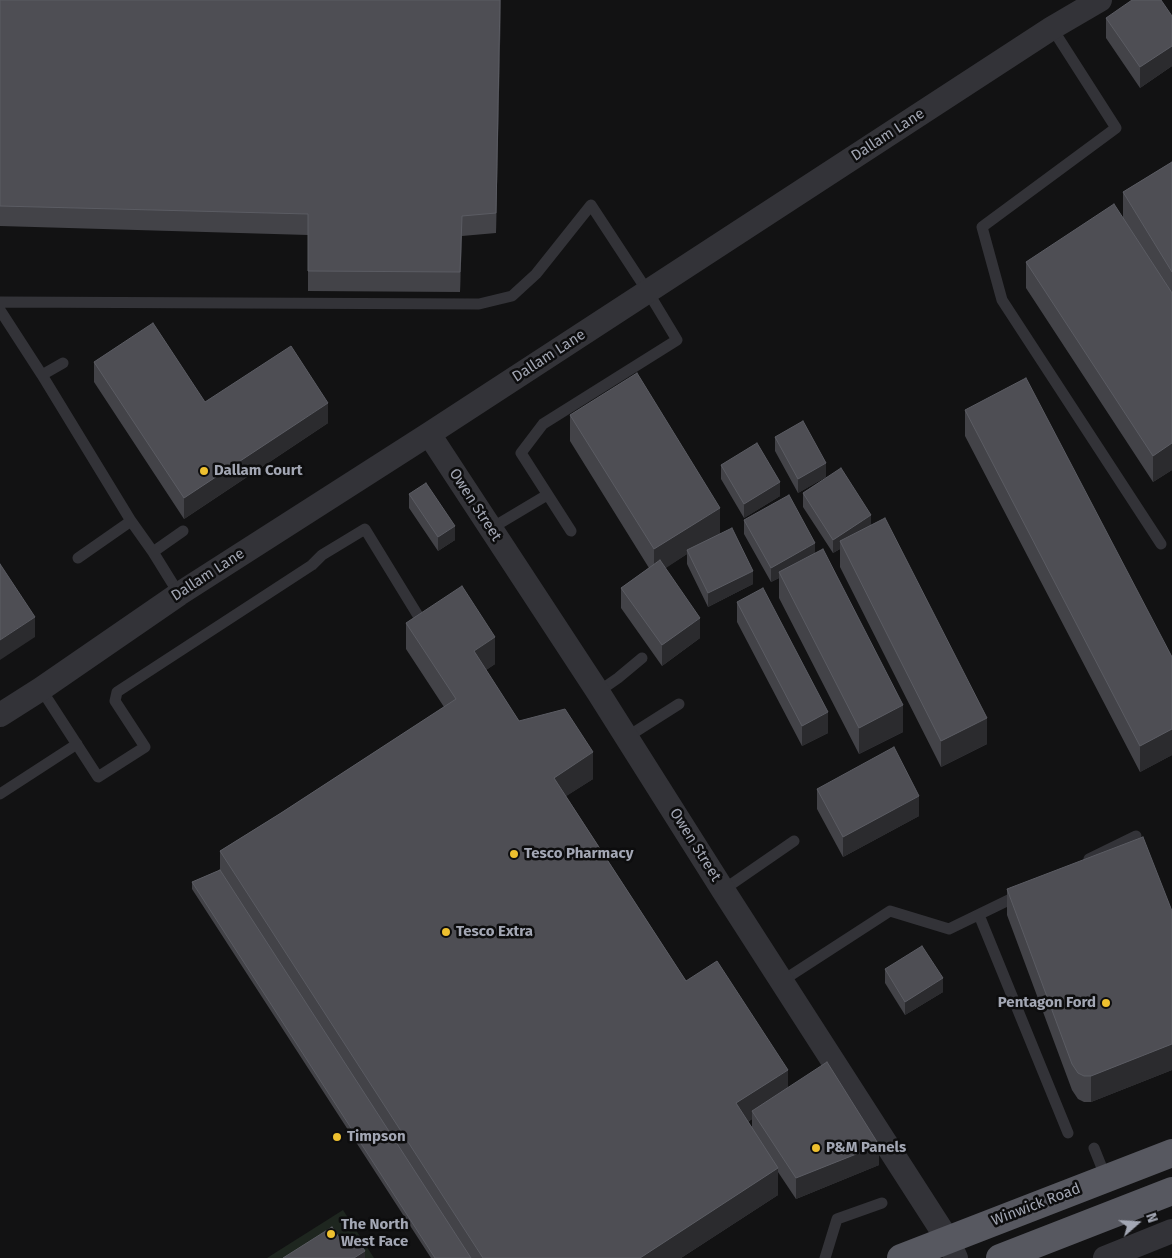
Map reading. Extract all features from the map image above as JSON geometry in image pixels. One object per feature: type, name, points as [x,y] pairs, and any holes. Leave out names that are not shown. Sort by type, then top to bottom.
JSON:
[{"type":"highway","name":"Winwick Road","points":[[901,1258],[952,1249],[1106,1178],[1172,1153]]},
{"type":"highway","points":[[1000,1258],[1172,1191]]},
{"type":"street","name":"Dallam Lane","points":[[0,715],[179,594],[429,434],[1052,28],[1100,0]]},
{"type":"street","name":"Owen Street","points":[[429,434],[627,737],[952,1249]]},
{"type":"street","points":[[1105,1258],[1172,1231]]},
{"type":"lane","points":[[1052,28],[1116,128],[982,227],[1002,300],[1161,544]]},
{"type":"lane","points":[[0,302],[479,304],[512,296],[536,274],[590,205],[648,292],[676,340],[543,424],[521,453],[571,531]]},
{"type":"lane","points":[[0,310],[179,594]]},
{"type":"lane","points":[[42,375],[63,363]]},
{"type":"lane","points":[[490,529],[547,495]]},
{"type":"lane","points":[[78,558],[132,521]]},
{"type":"lane","points":[[41,689],[98,777],[145,747],[115,701],[117,692],[312,565],[322,556],[365,530],[426,629]]},
{"type":"lane","points":[[153,552],[182,531]]},
{"type":"lane","points":[[598,692],[642,658]]},
{"type":"lane","points":[[627,737],[679,704]]},
{"type":"lane","points":[[0,794],[77,744]]},
{"type":"lane","points":[[1075,866],[1136,836]]},
{"type":"lane","points":[[723,890],[794,841]]},
{"type":"lane","points":[[782,981],[890,911],[949,929],[1031,888]]},
{"type":"lane","points":[[979,915],[1068,1133]]},
{"type":"lane","points":[[1094,1148],[1106,1178]]},
{"type":"lane","points":[[825,1258],[837,1220],[882,1203]]},
{"type":"shaded area","name":"The North West Face","points":[[343,1210],[374,1258],[267,1258]]},
{"type":"building","points":[[0,0],[500,0],[496,213],[462,216],[460,272],[308,271],[308,214],[0,206]]},
{"type":"building","points":[[1132,0],[1161,0],[1172,16],[1172,46],[1140,67],[1106,18]]},
{"type":"building","points":[[1172,162],[1172,272],[1123,192]]},
{"type":"building","points":[[1114,204],[1172,293],[1172,443],[1153,456],[1026,262]]},
{"type":"building","name":"Dallam Court","points":[[153,323],[205,402],[291,346],[328,403],[184,498],[94,362]]},
{"type":"building","points":[[637,373],[720,508],[654,549],[570,415]]},
{"type":"building","points":[[1026,378],[1172,657],[1172,729],[1140,746],[965,410]]},
{"type":"building","points":[[803,421],[826,463],[798,479],[775,437]]},
{"type":"building","points":[[757,443],[780,482],[744,504],[721,465]]},
{"type":"building","points":[[841,468],[871,515],[833,540],[803,493]]},
{"type":"building","points":[[426,483],[455,526],[438,537],[409,494]]},
{"type":"building","points":[[789,495],[815,543],[771,568],[744,520]]},
{"type":"building","points":[[885,518],[987,718],[941,741],[840,541]]},
{"type":"building","points":[[732,528],[753,571],[708,593],[687,550]]},
{"type":"building","points":[[823,549],[903,705],[859,728],[779,572]]},
{"type":"building","points":[[660,560],[700,618],[662,645],[621,588]]},
{"type":"building","points":[[0,564],[35,617],[0,640]]},
{"type":"building","name":"Tesco Extra","points":[[462,586],[495,637],[474,651],[519,721],[565,709],[593,752],[554,778],[686,981],[717,961],[788,1070],[736,1103],[778,1168],[640,1258],[483,1258],[220,851],[456,699],[406,623]]},
{"type":"building","points":[[763,588],[828,712],[802,726],[737,602]]},
{"type":"building","points":[[894,747],[919,796],[843,837],[817,789]]},
{"type":"building","name":"Pentagon Ford","points":[[1143,837],[1172,911],[1172,1044],[1091,1076],[1084,1076],[1078,1073],[1072,1064],[1007,889]]},
{"type":"building","points":[[220,870],[471,1258],[435,1258],[192,882]]},
{"type":"building","points":[[922,946],[943,978],[905,1002],[885,969]]},
{"type":"building","name":"P&M Panels","points":[[827,1062],[879,1145],[796,1178],[752,1111]]},
{"type":"building","points":[[332,1227],[342,1242],[354,1234],[365,1251],[354,1258],[283,1258]]},
{"type":"place","name":"Dallam Court","points":[[204,471]]},
{"type":"place","name":"Tesco Pharmacy","points":[[514,854]]},
{"type":"place","name":"Tesco Extra","points":[[446,932]]},
{"type":"place","name":"Pentagon Ford","points":[[1106,1003]]},
{"type":"place","name":"Timpson","points":[[337,1137]]},
{"type":"place","name":"P&M Panels","points":[[816,1148]]},
{"type":"place","name":"The North West Face","points":[[331,1234]]}]
